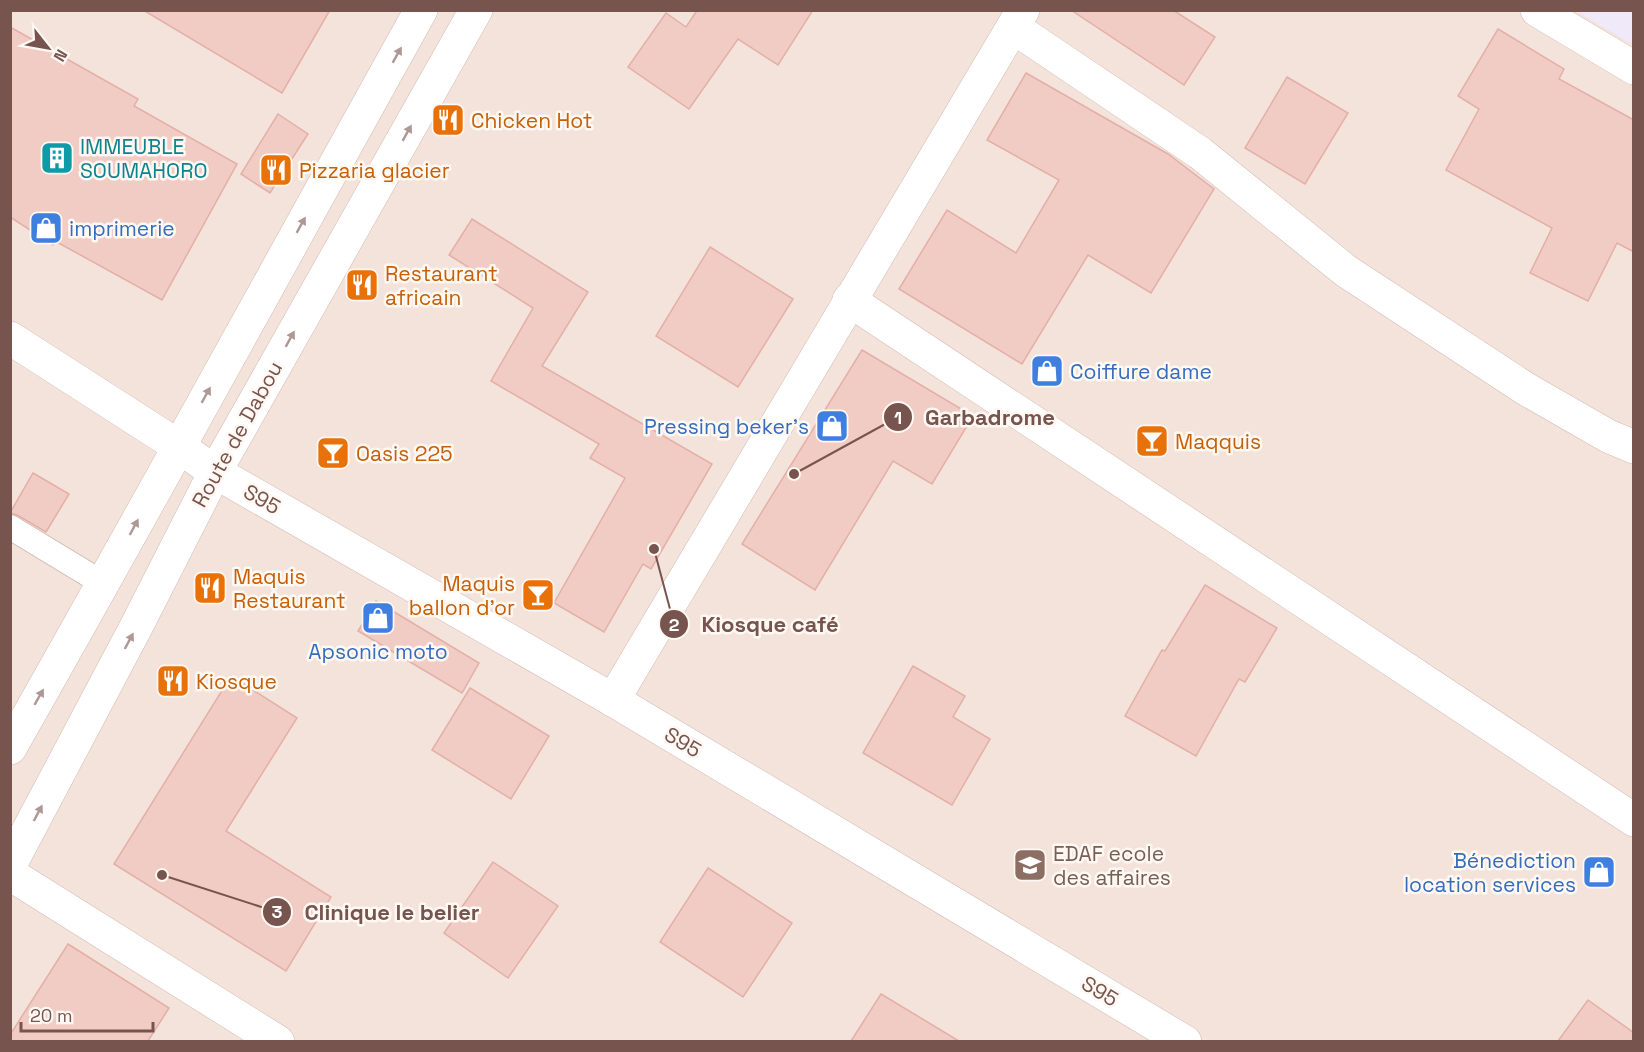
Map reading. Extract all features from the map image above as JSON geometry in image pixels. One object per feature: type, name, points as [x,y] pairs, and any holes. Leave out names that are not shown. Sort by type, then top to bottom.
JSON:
[{"type":"street","points":[[10,748],[104,584],[178,446],[421,10]]},
{"type":"street","name":"Route de Dabou","points":[[10,865],[215,472],[476,10]]},
{"type":"street","points":[[1537,10],[1634,68]]},
{"type":"street","points":[[613,700],[1018,19],[1200,153],[1346,271],[1526,389],[1608,436],[1634,447]]},
{"type":"street","points":[[849,300],[1629,808]]},
{"type":"street","name":"S95","points":[[10,338],[215,472],[613,700],[1185,1041]]},
{"type":"street","points":[[10,874],[278,1041]]},
{"type":"lane","points":[[10,527],[104,584]]},
{"type":"shaded area","points":[[11,11],[1633,11],[1633,1041],[11,1041]]},
{"type":"shaded area","points":[[1576,11],[1633,11],[1633,45]]},
{"type":"building","points":[[143,10],[330,10],[282,93]]},
{"type":"building","points":[[694,10],[813,10],[778,65],[738,39],[689,109],[628,67],[666,13],[686,27],[696,12]]},
{"type":"building","points":[[1071,10],[1173,10],[1215,37],[1184,85]]},
{"type":"building","points":[[10,27],[138,99],[134,106],[237,164],[162,300],[55,241],[53,245],[10,217]]},
{"type":"building","points":[[1498,29],[1564,69],[1559,79],[1634,120],[1634,252],[1617,243],[1588,301],[1530,273],[1552,228],[1446,170],[1479,109],[1458,96]]},
{"type":"building","points":[[1026,73],[1168,154],[1214,189],[1151,293],[1088,255],[1022,364],[899,289],[947,210],[1016,253],[1059,180],[987,140]]},
{"type":"building","points":[[1287,77],[1348,113],[1305,184],[1245,148]]},
{"type":"building","points":[[278,114],[308,134],[270,193],[241,174]]},
{"type":"building","points":[[472,219],[588,292],[542,366],[712,464],[651,569],[643,564],[604,632],[554,603],[625,478],[590,458],[599,444],[491,381],[533,308],[449,255]]},
{"type":"building","points":[[710,247],[793,299],[738,387],[656,336]]},
{"type":"building","points":[[862,350],[973,416],[932,484],[893,461],[815,590],[742,544]]},
{"type":"building","points":[[33,473],[69,494],[46,532],[10,513]]},
{"type":"building","points":[[1205,585],[1277,628],[1245,682],[1239,679],[1196,756],[1125,716],[1162,650],[1165,651]]},
{"type":"building","points":[[376,601],[479,663],[462,693],[358,631]]},
{"type":"building","points":[[913,666],[965,696],[953,717],[990,739],[952,805],[863,753]]},
{"type":"building","points":[[231,676],[297,718],[226,831],[331,897],[286,971],[114,864]]},
{"type":"building","points":[[470,688],[549,736],[511,799],[432,750]]},
{"type":"building","points":[[493,862],[558,906],[508,978],[444,933]]},
{"type":"building","points":[[708,868],[792,923],[743,997],[660,942]]},
{"type":"building","points":[[68,944],[169,1008],[148,1041],[10,1041],[10,1035]]},
{"type":"building","points":[[881,994],[959,1041],[851,1041]]},
{"type":"building","points":[[1588,1000],[1634,1033],[1634,1041],[1558,1041]]},
{"type":"place","name":"Chicken Hot","points":[[448,120]]},
{"type":"place","name":"IMMEUBLE SOUMAHORO","points":[[57,158]]},
{"type":"place","name":"Pizzaria glacier","points":[[276,170]]},
{"type":"place","name":"imprimerie","points":[[46,228]]},
{"type":"place","name":"Restaurant africain","points":[[362,285]]},
{"type":"place","name":"Coiffure dame","points":[[1047,371]]},
{"type":"place","name":"Pressing beker's","points":[[832,426]]},
{"type":"place","name":"Maqquis","points":[[1152,441]]},
{"type":"place","name":"Oasis 225","points":[[333,453]]},
{"type":"place","name":"Garbadrome","points":[[794,474]]},
{"type":"place","name":"Kiosque café","points":[[654,549]]},
{"type":"place","name":"Maquis Restaurant","points":[[210,588]]},
{"type":"place","name":"Maquis ballon d'or","points":[[538,595]]},
{"type":"place","name":"Apsonic moto","points":[[378,618]]},
{"type":"place","name":"Kiosque","points":[[173,681]]},
{"type":"place","name":"EDAF ecole des affaires","points":[[1030,865]]},
{"type":"place","name":"Bénediction location services","points":[[1599,872]]},
{"type":"place","name":"Clinique le belier","points":[[162,875]]}]
